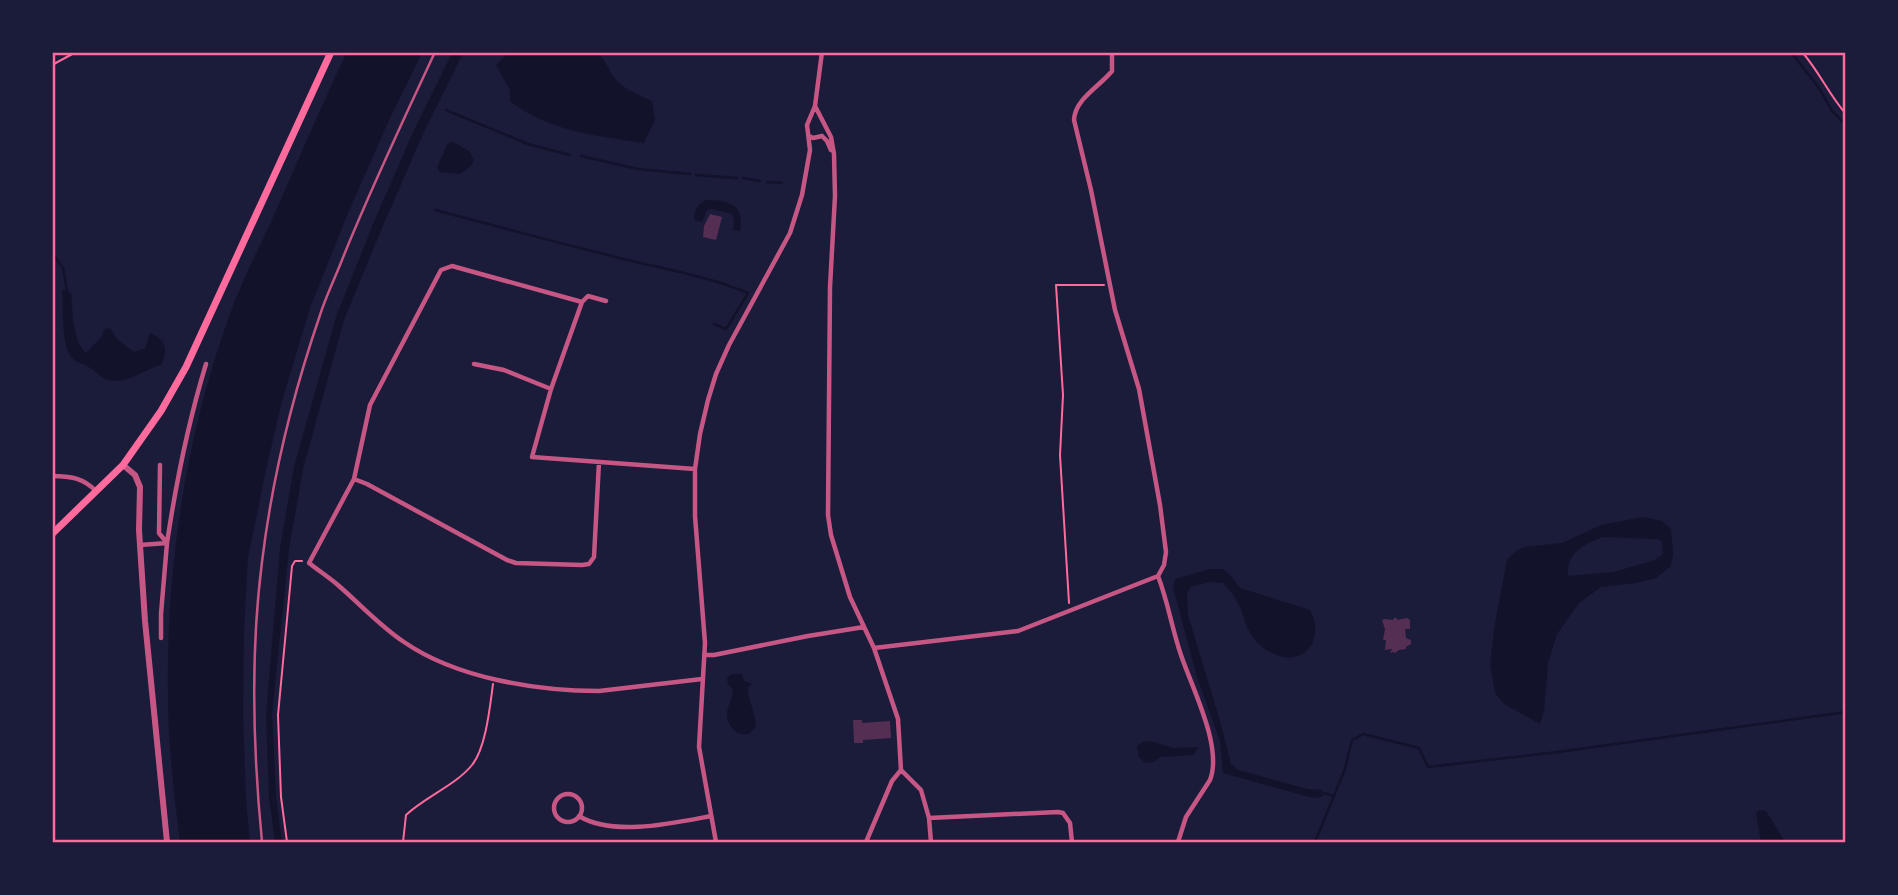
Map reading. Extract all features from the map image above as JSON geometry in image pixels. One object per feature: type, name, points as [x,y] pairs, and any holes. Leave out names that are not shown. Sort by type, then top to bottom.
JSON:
[{"type":"main road","points":[[52,534],[123,465],[161,411],[186,367],[331,52]]},
{"type":"street","points":[[811,120],[822,52]]},
{"type":"street","points":[[874,648],[1018,631],[1158,576],[1164,565],[1166,552],[1160,505],[1139,389],[1109,285],[1074,116],[1080,102],[1112,71],[1112,52]]},
{"type":"street","points":[[814,106],[831,137],[834,154],[828,515],[831,535],[850,597],[874,648],[898,719],[901,769],[921,790],[929,818],[931,842]]},
{"type":"street","points":[[716,842],[699,747],[704,655],[695,516],[695,469],[703,422],[716,374],[790,233],[802,195],[810,150],[807,125],[811,120],[820,118]]},
{"type":"street","points":[[809,136],[822,136],[826,128]]},
{"type":"street","points":[[822,136],[834,154]]},
{"type":"street","points":[[810,150],[816,138]]},
{"type":"street","points":[[582,302],[452,266],[441,270],[370,405],[354,479],[309,563],[339,586],[384,628],[439,663],[494,679],[568,690],[599,691],[702,679]]},
{"type":"street","points":[[606,301],[588,296],[582,302],[551,388],[532,457],[695,469]]},
{"type":"street","points":[[161,638],[167,543],[182,455],[206,364]]},
{"type":"street","points":[[474,364],[505,370],[551,388]]},
{"type":"street","points":[[354,479],[368,484],[506,560],[528,564],[582,565],[589,564],[594,557],[598,462]]},
{"type":"street","points":[[123,465],[135,475],[140,487],[140,545],[150,684],[167,842]]},
{"type":"street","points":[[160,465],[159,533],[167,543]]},
{"type":"street","points":[[52,476],[84,480],[97,492]]},
{"type":"street","points":[[140,545],[167,543]]},
{"type":"street","points":[[1158,576],[1180,653],[1210,735],[1213,757],[1213,774],[1186,817],[1178,842]]},
{"type":"street","points":[[704,655],[864,627]]},
{"type":"street","points":[[866,842],[892,781],[901,769]]},
{"type":"street","points":[[565,794],[575,797],[581,804],[579,816],[571,821],[558,818],[554,810],[557,799],[565,794]]},
{"type":"street","points":[[929,818],[1058,812],[1063,813],[1070,823],[1072,842]]},
{"type":"street","points":[[579,816],[589,822],[636,827],[711,816]]},
{"type":"lane","points":[[262,842],[257,798],[254,715],[256,631],[263,555],[279,461],[321,314],[359,218],[435,52]]},
{"type":"path","points":[[52,65],[76,52]]},
{"type":"path","points":[[1802,52],[1846,114]]},
{"type":"path","points":[[1070,611],[1060,455],[1063,395],[1056,285],[1109,285]]},
{"type":"path","points":[[287,842],[281,797],[278,715],[292,566],[298,560],[309,563]]},
{"type":"path","points":[[403,842],[406,816],[473,764],[487,725],[494,679]]},
{"type":"shaded area","points":[[347,52],[422,53],[348,213],[310,308],[282,401],[268,461],[248,557],[244,630],[243,715],[250,842],[180,842],[169,732],[168,647],[175,550],[201,406],[234,302]]},
{"type":"shaded area","points":[[509,52],[595,52],[620,84],[652,101],[655,120],[644,143],[557,126],[510,101],[510,90],[496,65]]},
{"type":"shaded area","points":[[452,53],[463,53],[423,134],[344,320],[303,469],[289,549],[272,714],[276,797],[282,842],[275,842],[269,797],[266,714],[280,548],[294,467],[336,317],[414,130]]},
{"type":"shaded area","points":[[453,142],[469,151],[474,160],[471,166],[460,174],[440,172],[437,167],[448,143]]},
{"type":"shaded area","points":[[706,200],[733,205],[740,215],[740,231],[733,230],[732,214],[712,209],[707,210],[702,222],[694,220],[700,203]]},
{"type":"shaded area","points":[[62,289],[71,293],[78,341],[86,353],[102,336],[104,330],[110,328],[117,339],[134,352],[145,348],[150,333],[163,342],[165,354],[161,365],[115,381],[75,360],[69,353],[64,336]]},
{"type":"shaded area","points":[[1643,517],[1662,521],[1671,529],[1671,566],[1656,578],[1601,587],[1579,603],[1557,634],[1548,663],[1544,711],[1540,724],[1504,704],[1495,693],[1490,665],[1507,560],[1524,547],[1562,543],[1601,525]],"holes":[[[1603,537],[1662,541],[1663,554],[1655,560],[1614,572],[1568,576],[1573,555],[1583,546]]]},
{"type":"shaded area","points":[[1210,569],[1223,569],[1240,588],[1310,610],[1315,631],[1309,648],[1294,657],[1283,657],[1272,653],[1256,641],[1247,627],[1239,604],[1223,583],[1209,582],[1190,587],[1187,594],[1188,615],[1231,764],[1238,770],[1307,789],[1322,790],[1323,796],[1309,797],[1223,773],[1220,741],[1196,674],[1173,587],[1175,579]]},
{"type":"shaded area","points":[[732,674],[742,674],[744,681],[752,684],[748,687],[748,692],[756,726],[749,734],[736,732],[727,719],[733,690],[727,678]]},
{"type":"shaded area","points":[[1150,741],[1174,748],[1198,747],[1193,755],[1161,757],[1145,763],[1139,757],[1137,746]]},
{"type":"shaded area","points":[[1760,810],[1766,811],[1785,842],[1761,842],[1756,813]]},
{"type":"building","points":[[710,214],[722,217],[716,240],[703,237],[704,226]]},
{"type":"building","points":[[1382,620],[1410,620],[1410,629],[1405,629],[1406,638],[1411,640],[1411,644],[1406,649],[1390,653],[1392,649],[1385,650]]},
{"type":"building","points":[[853,720],[862,720],[862,723],[890,721],[891,738],[854,743]]},
{"type":"waterway","points":[[52,55],[56,52]]},
{"type":"waterway","points":[[1791,52],[1819,88],[1832,111],[1846,125]]},
{"type":"waterway","points":[[446,110],[528,144],[570,155]]},
{"type":"waterway","points":[[581,156],[638,169],[690,174]]},
{"type":"waterway","points":[[696,175],[737,178]]},
{"type":"waterway","points":[[743,178],[760,181]]},
{"type":"waterway","points":[[767,182],[782,183]]},
{"type":"waterway","points":[[435,210],[702,277],[748,293],[726,329],[714,324]]},
{"type":"waterway","points":[[52,253],[63,268],[67,291]]},
{"type":"waterway","points":[[1315,842],[1345,769],[1352,740],[1363,734],[1419,748],[1428,767],[1846,712]]},
{"type":"waterway","points":[[1324,793],[1334,796]]}]
